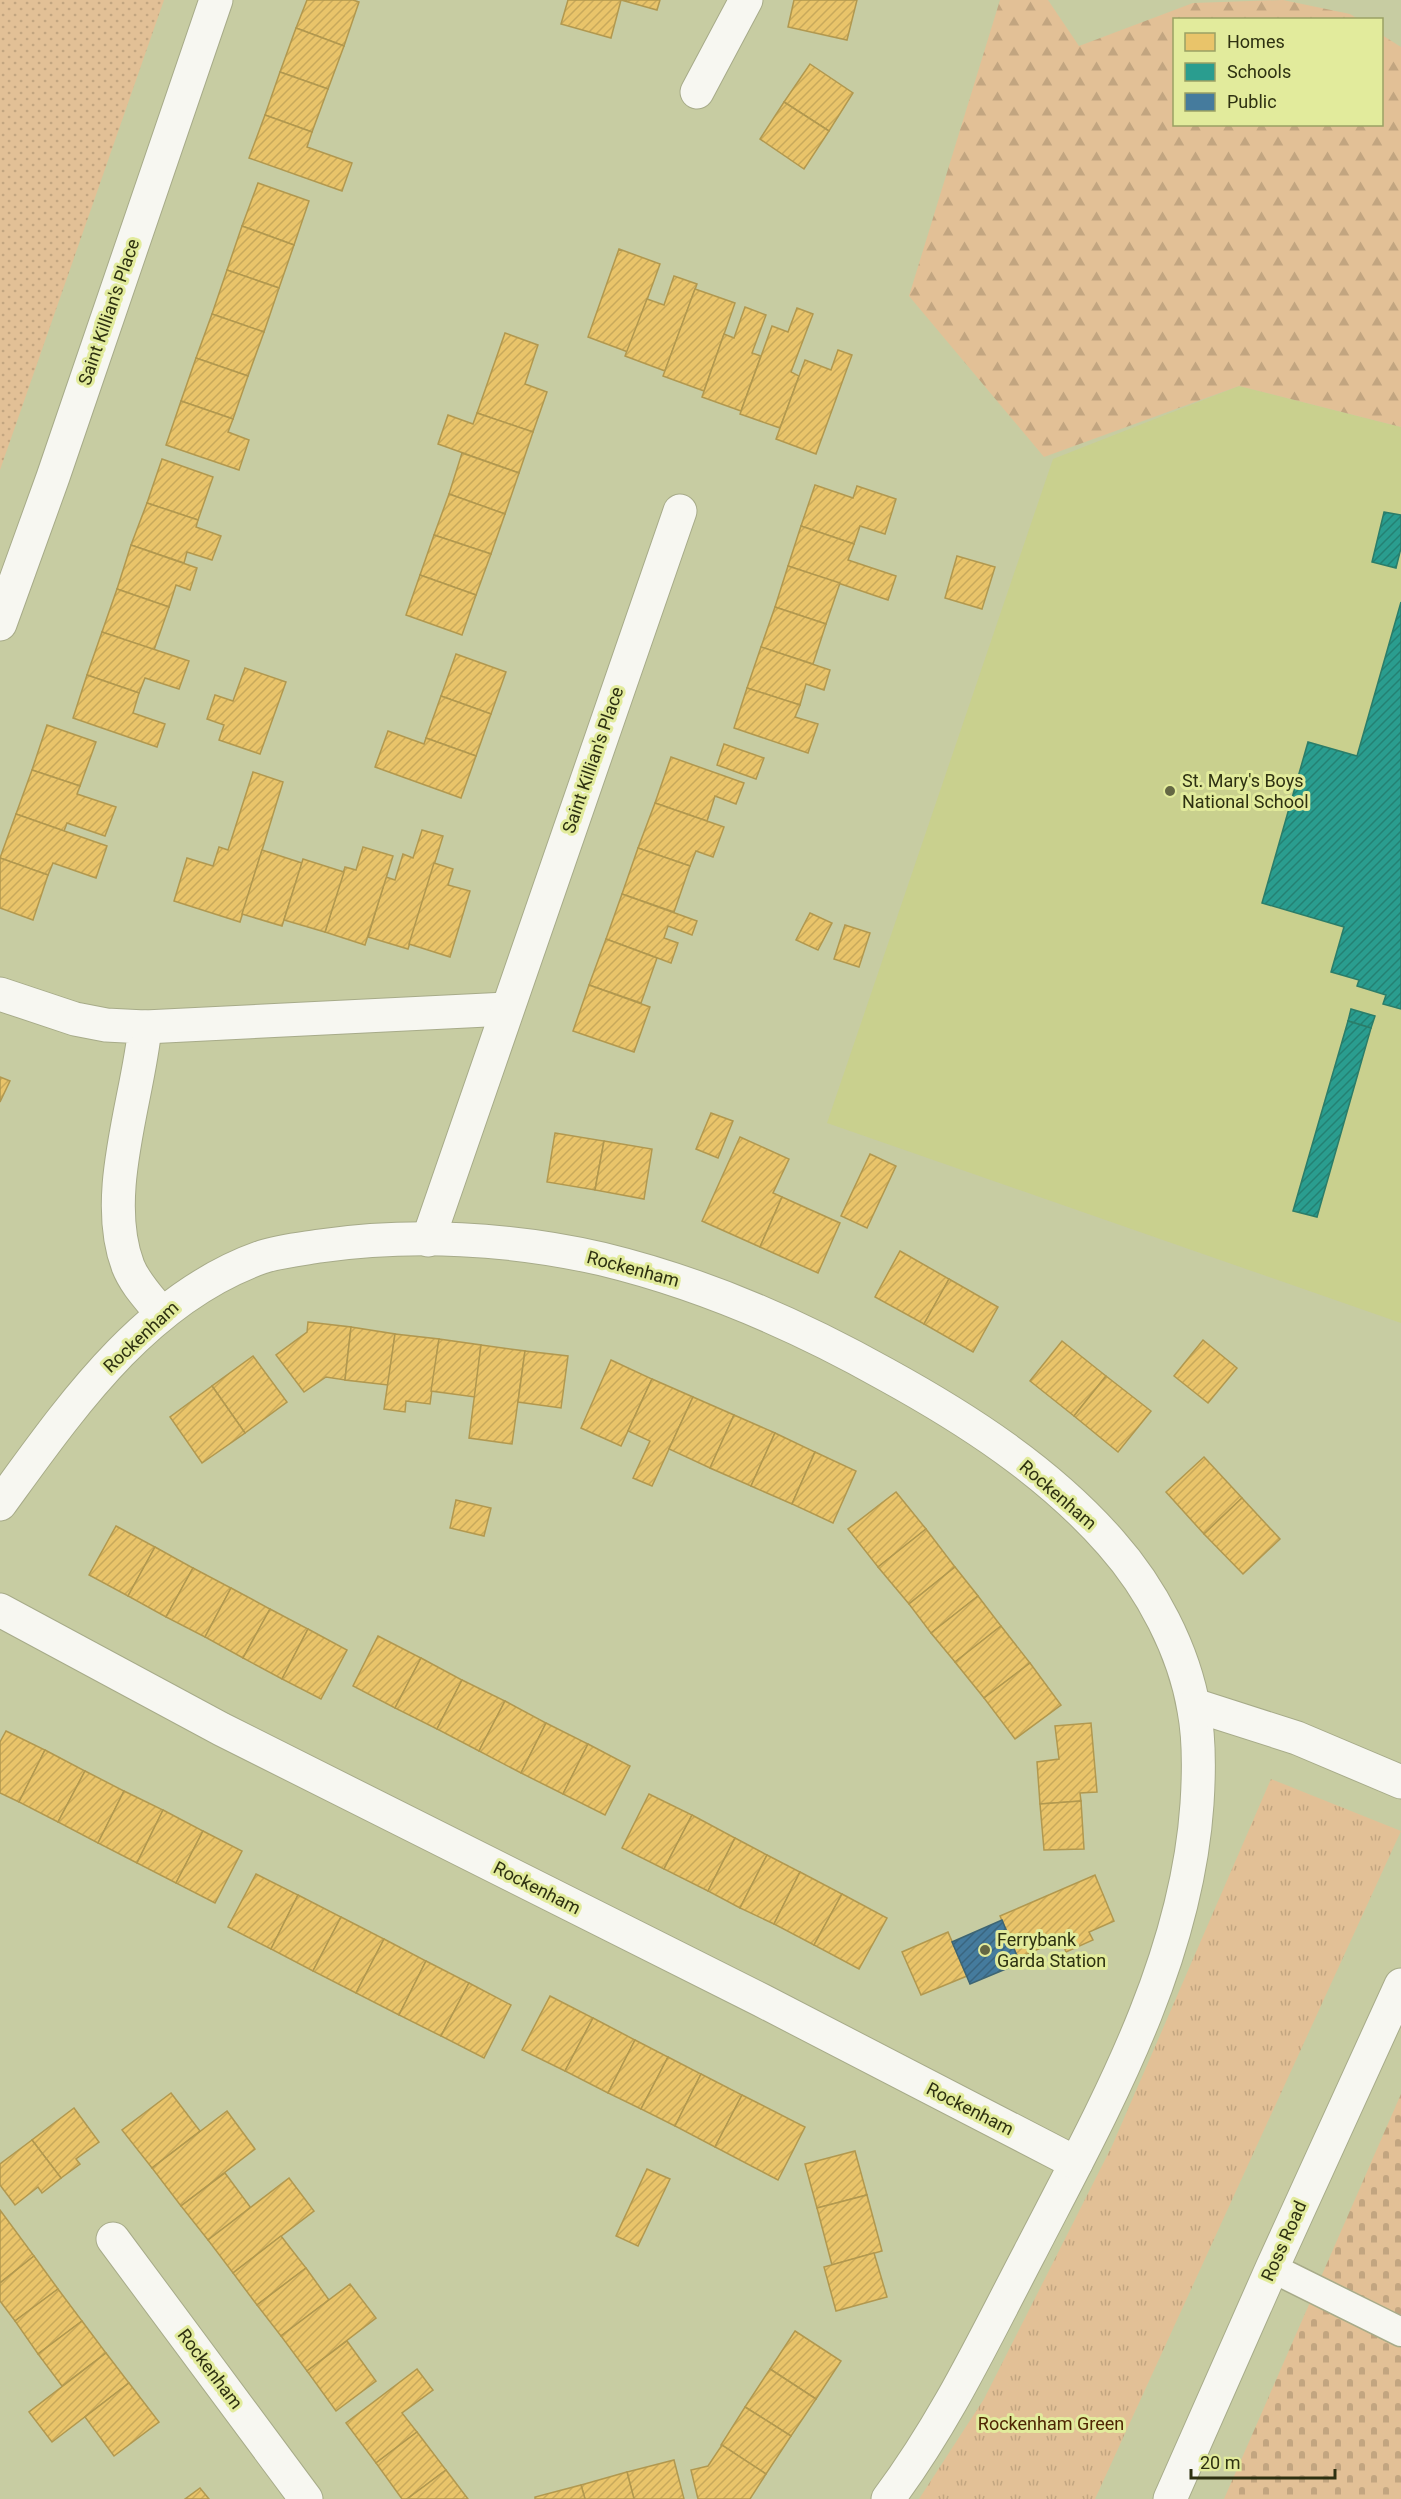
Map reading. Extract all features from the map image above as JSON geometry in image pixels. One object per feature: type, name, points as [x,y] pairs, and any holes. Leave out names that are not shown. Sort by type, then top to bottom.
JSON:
[{"type":"street","name":"Saint Killian's Place","points":[[0,624],[53,477],[216,0]]},
{"type":"street","points":[[697,92],[746,0]]},
{"type":"street","name":"Saint Killian's Place","points":[[428,1240],[680,511]]},
{"type":"street","points":[[0,994],[82,1021],[114,1026],[145,1027],[507,1009]]},
{"type":"street","points":[[145,1027],[142,1058],[123,1152],[119,1192],[120,1221],[127,1265],[135,1280],[162,1314]]},
{"type":"street","name":"Rockenham","points":[[0,1504],[100,1374],[162,1314],[209,1282],[266,1256],[342,1243],[428,1240],[475,1241],[554,1250],[605,1260],[674,1280],[759,1311],[868,1364],[945,1408],[1033,1470],[1092,1522],[1116,1549],[1157,1611],[1175,1647],[1194,1705],[1198,1734],[1199,1772],[1191,1861],[1182,1901],[1157,1984],[1131,2046],[1076,2163],[964,2379],[918,2456],[888,2499]]},
{"type":"street","name":"Rockenham","points":[[0,1610],[221,1729],[761,2000],[1076,2163]]},
{"type":"street","points":[[1194,1705],[1297,1738],[1401,1782]]},
{"type":"street","name":"Ross Road","points":[[1170,2499],[1401,1985]]},
{"type":"street","name":"Rockenham","points":[[113,2239],[306,2499]]},
{"type":"lane","points":[[1272,2268],[1401,2332]]},
{"type":"shaded area","name":"St. Mary's Boys National School","points":[[1239,386],[1401,427],[1401,1323],[827,1123],[1053,459]]},
{"type":"green space","points":[[0,0],[164,0],[0,470]]},
{"type":"green space","points":[[1000,0],[1048,0],[1079,46],[1193,3],[1283,0],[1350,14],[1356,18],[1173,18],[1173,126],[1383,126],[1383,36],[1401,47],[1401,427],[1239,386],[1044,457],[909,296]]},
{"type":"green space","name":"Rockenham Green","points":[[1271,1779],[1401,1831],[1095,2499],[919,2499],[984,2399],[1112,2146]]},
{"type":"green space","points":[[1401,2094],[1401,2499],[1224,2499]]},
{"type":"building: Homes","points":[[307,0],[359,2],[344,46],[296,28]]},
{"type":"building: Homes","points":[[568,0],[621,0],[611,38],[561,24]]},
{"type":"building: Homes","points":[[621,0],[660,0],[657,10]]},
{"type":"building: Homes","points":[[794,0],[857,0],[847,40],[788,27]]},
{"type":"building: Homes","points":[[296,28],[344,46],[328,89],[280,72]]},
{"type":"building: Homes","points":[[810,64],[853,93],[829,131],[784,102]]},
{"type":"building: Homes","points":[[280,72],[328,89],[312,132],[265,115]]},
{"type":"building: Homes","points":[[784,102],[829,131],[804,169],[760,139]]},
{"type":"building: Homes","points":[[265,115],[312,132],[307,147],[352,163],[342,191],[249,158]]},
{"type":"building: Homes","points":[[258,183],[309,201],[294,245],[242,226]]},
{"type":"building: Homes","points":[[242,226],[294,245],[279,288],[227,270]]},
{"type":"building: Homes","points":[[619,249],[660,264],[628,352],[588,337]]},
{"type":"building: Homes","points":[[227,270],[279,288],[264,332],[212,314]]},
{"type":"building: Homes","points":[[674,276],[697,284],[665,371],[625,356],[647,299],[664,305]]},
{"type":"building: Homes","points":[[695,289],[735,303],[704,391],[663,376]]},
{"type":"building: Homes","points":[[745,307],[766,315],[752,353],[761,356],[741,411],[702,397],[724,334],[734,338]]},
{"type":"building: Homes","points":[[797,308],[813,314],[791,372],[799,376],[780,428],[740,414],[772,326],[788,332]]},
{"type":"building: Homes","points":[[212,314],[264,332],[248,376],[196,358]]},
{"type":"building: Homes","points":[[505,333],[538,345],[525,384],[547,392],[533,432],[477,413]]},
{"type":"building: Homes","points":[[838,350],[852,355],[816,454],[776,439],[805,360],[831,370]]},
{"type":"building: Homes","points":[[196,358],[248,376],[233,419],[181,401]]},
{"type":"building: Homes","points":[[181,401],[233,419],[228,432],[249,440],[239,470],[166,445]]},
{"type":"building: Homes","points":[[477,413],[533,432],[519,473],[438,444],[448,415],[473,424]]},
{"type":"building: Homes","points":[[462,453],[519,473],[505,514],[449,494]]},
{"type":"building: Homes","points":[[162,459],[213,477],[198,520],[147,503]]},
{"type":"building: Homes","points":[[815,485],[853,498],[857,486],[896,499],[885,534],[860,526],[854,544],[801,526]]},
{"type":"building: Homes","points":[[449,494],[505,514],[491,554],[434,535]]},
{"type":"building: Homes","points":[[147,503],[198,520],[196,527],[221,536],[212,560],[187,552],[184,563],[131,545]]},
{"type":"building: Homes","points":[[801,526],[854,544],[848,560],[896,576],[888,600],[788,566]]},
{"type":"building: Homes","points":[[434,535],[491,554],[476,595],[420,575]]},
{"type":"building: Homes","points":[[131,545],[197,568],[190,590],[176,585],[169,607],[117,589]]},
{"type":"building: Homes","points":[[957,556],[995,567],[982,609],[945,598]]},
{"type":"building: Homes","points":[[788,566],[840,583],[826,624],[775,607]]},
{"type":"building: Homes","points":[[420,575],[476,595],[462,635],[406,615]]},
{"type":"building: Homes","points":[[117,589],[169,607],[154,650],[102,632]]},
{"type":"building: Homes","points":[[775,607],[826,624],[813,664],[761,647]]},
{"type":"building: Homes","points":[[102,632],[189,661],[179,689],[145,678],[139,693],[87,675]]},
{"type":"building: Homes","points":[[761,647],[830,670],[824,690],[806,684],[800,705],[747,688]]},
{"type":"building: Homes","points":[[456,654],[506,672],[491,714],[441,696]]},
{"type":"building: Homes","points":[[245,668],[286,682],[260,754],[219,740],[224,725],[207,719],[215,695],[233,701]]},
{"type":"building: Homes","points":[[87,675],[139,693],[133,713],[165,724],[157,747],[73,718]]},
{"type":"building: Homes","points":[[747,688],[800,705],[795,717],[818,724],[808,753],[734,728]]},
{"type":"building: Homes","points":[[441,696],[491,714],[476,756],[426,738]]},
{"type":"building: Homes","points":[[47,725],[96,742],[80,786],[32,770]]},
{"type":"building: Homes","points":[[388,731],[424,744],[426,738],[476,756],[461,798],[375,767]]},
{"type":"building: Homes","points":[[724,744],[764,758],[756,779],[717,765]]},
{"type":"building: Homes","points":[[671,757],[744,783],[736,804],[715,796],[707,821],[655,803]]},
{"type":"building: Homes","points":[[32,770],[80,786],[77,794],[116,807],[105,836],[67,823],[64,831],[16,814]]},
{"type":"building: Homes","points":[[253,772],[283,782],[240,922],[174,901],[187,858],[213,866],[219,847],[228,850]]},
{"type":"building: Homes","points":[[655,803],[724,827],[713,857],[696,851],[690,866],[638,848]]},
{"type":"building: Homes","points":[[16,814],[107,846],[96,878],[53,863],[48,875],[0,858]]},
{"type":"building: Homes","points":[[422,830],[443,836],[408,949],[368,937],[386,877],[395,880],[403,854],[413,858]]},
{"type":"building: Homes","points":[[363,847],[393,856],[365,945],[325,932],[345,867],[356,870]]},
{"type":"building: Homes","points":[[638,848],[690,866],[674,912],[622,894]]},
{"type":"building: Homes","points":[[262,850],[302,863],[282,926],[242,914]]},
{"type":"building: Homes","points":[[0,858],[48,875],[33,920],[0,908]]},
{"type":"building: Homes","points":[[303,859],[344,872],[325,932],[284,920]]},
{"type":"building: Homes","points":[[434,863],[453,869],[448,885],[470,891],[450,957],[409,944]]},
{"type":"building: Homes","points":[[622,894],[697,921],[692,935],[668,926],[664,938],[678,943],[671,963],[606,939]]},
{"type":"building: Homes","points":[[810,913],[832,923],[818,950],[796,940]]},
{"type":"building: Homes","points":[[845,925],[870,933],[859,967],[834,959]]},
{"type":"building: Homes","points":[[606,939],[657,958],[641,1003],[589,985]]},
{"type":"building: Homes","points":[[589,985],[650,1007],[634,1052],[573,1031]]},
{"type":"building: Homes","points":[[0,1077],[10,1081],[0,1102]]},
{"type":"building: Homes","points":[[711,1113],[733,1121],[718,1158],[696,1149]]},
{"type":"building: Homes","points":[[555,1133],[604,1141],[595,1190],[547,1182]]},
{"type":"building: Homes","points":[[740,1137],[789,1159],[773,1193],[782,1197],[760,1247],[702,1221]]},
{"type":"building: Homes","points":[[604,1141],[652,1149],[644,1199],[595,1190]]},
{"type":"building: Homes","points":[[870,1154],[896,1166],[867,1228],[841,1216]]},
{"type":"building: Homes","points":[[782,1197],[840,1223],[818,1273],[760,1247]]},
{"type":"building: Homes","points":[[900,1251],[949,1279],[924,1324],[875,1297]]},
{"type":"building: Homes","points":[[949,1279],[998,1307],[973,1352],[924,1324]]},
{"type":"building: Homes","points":[[308,1322],[351,1327],[345,1380],[326,1377],[304,1392],[276,1355],[307,1332]]},
{"type":"building: Homes","points":[[351,1327],[395,1334],[388,1385],[345,1380]]},
{"type":"building: Homes","points":[[395,1334],[439,1339],[430,1404],[406,1401],[405,1412],[384,1409]]},
{"type":"building: Homes","points":[[439,1339],[481,1345],[475,1397],[431,1391]]},
{"type":"building: Homes","points":[[1203,1340],[1237,1368],[1208,1403],[1174,1376]]},
{"type":"building: Homes","points":[[1062,1341],[1106,1376],[1074,1416],[1030,1381]]},
{"type":"building: Homes","points":[[481,1345],[525,1351],[512,1444],[469,1438]]},
{"type":"building: Homes","points":[[525,1351],[568,1356],[561,1408],[518,1402]]},
{"type":"building: Homes","points":[[253,1356],[287,1402],[245,1433],[212,1386]]},
{"type":"building: Homes","points":[[611,1360],[652,1379],[621,1446],[581,1428]]},
{"type":"building: Homes","points":[[1106,1376],[1151,1411],[1118,1452],[1074,1416]]},
{"type":"building: Homes","points":[[652,1379],[693,1397],[652,1486],[633,1478],[650,1441],[628,1431]]},
{"type":"building: Homes","points":[[212,1386],[245,1433],[202,1463],[170,1417]]},
{"type":"building: Homes","points":[[693,1397],[734,1415],[710,1468],[669,1449]]},
{"type":"building: Homes","points":[[734,1415],[775,1433],[751,1486],[710,1468]]},
{"type":"building: Homes","points":[[775,1433],[815,1452],[792,1504],[751,1486]]},
{"type":"building: Homes","points":[[815,1452],[856,1471],[833,1523],[792,1504]]},
{"type":"building: Homes","points":[[1204,1457],[1242,1498],[1204,1534],[1166,1492]]},
{"type":"building: Homes","points":[[896,1492],[926,1529],[878,1567],[848,1529]]},
{"type":"building: Homes","points":[[1242,1498],[1280,1539],[1243,1574],[1204,1534]]},
{"type":"building: Homes","points":[[456,1500],[491,1508],[484,1536],[450,1528]]},
{"type":"building: Homes","points":[[116,1526],[155,1547],[128,1596],[89,1575]]},
{"type":"building: Homes","points":[[926,1529],[955,1567],[909,1604],[878,1567]]},
{"type":"building: Homes","points":[[155,1547],[193,1568],[166,1617],[128,1596]]},
{"type":"building: Homes","points":[[955,1567],[978,1596],[931,1633],[909,1604]]},
{"type":"building: Homes","points":[[193,1568],[231,1588],[205,1637],[166,1617]]},
{"type":"building: Homes","points":[[231,1588],[270,1609],[243,1658],[205,1637]]},
{"type":"building: Homes","points":[[978,1596],[1001,1626],[955,1662],[931,1633]]},
{"type":"building: Homes","points":[[270,1609],[308,1629],[282,1679],[243,1658]]},
{"type":"building: Homes","points":[[1001,1626],[1030,1663],[984,1698],[955,1662]]},
{"type":"building: Homes","points":[[308,1629],[347,1650],[321,1699],[282,1679]]},
{"type":"building: Homes","points":[[378,1636],[421,1658],[395,1708],[353,1686]]},
{"type":"building: Homes","points":[[421,1658],[462,1680],[437,1729],[395,1708]]},
{"type":"building: Homes","points":[[1030,1663],[1061,1705],[1015,1739],[984,1698]]},
{"type":"building: Homes","points":[[462,1680],[505,1701],[479,1751],[437,1729]]},
{"type":"building: Homes","points":[[505,1701],[546,1723],[521,1773],[479,1751]]},
{"type":"building: Homes","points":[[546,1723],[588,1744],[563,1794],[521,1773]]},
{"type":"building: Homes","points":[[1091,1723],[1097,1792],[1080,1793],[1081,1801],[1040,1804],[1037,1762],[1059,1759],[1055,1726]]},
{"type":"building: Homes","points":[[6,1731],[45,1750],[19,1802],[0,1793],[0,1742]]},
{"type":"building: Homes","points":[[588,1744],[630,1766],[605,1815],[563,1794]]},
{"type":"building: Homes","points":[[45,1750],[85,1771],[58,1822],[19,1802]]},
{"type":"building: Homes","points":[[85,1771],[124,1791],[98,1843],[58,1822]]},
{"type":"building: Homes","points":[[124,1791],[163,1810],[137,1863],[98,1843]]},
{"type":"building: Homes","points":[[649,1794],[692,1815],[664,1869],[622,1848]]},
{"type":"building: Homes","points":[[1081,1801],[1084,1849],[1044,1850],[1040,1804]]},
{"type":"building: Homes","points":[[163,1810],[203,1831],[176,1883],[137,1863]]},
{"type":"building: Homes","points":[[692,1815],[735,1838],[708,1891],[664,1869]]},
{"type":"building: Homes","points":[[203,1831],[242,1851],[215,1903],[176,1883]]},
{"type":"building: Homes","points":[[735,1838],[767,1855],[740,1908],[708,1891]]},
{"type":"building: Homes","points":[[767,1855],[800,1872],[774,1924],[740,1908]]},
{"type":"building: Homes","points":[[800,1872],[842,1894],[814,1945],[774,1924]]},
{"type":"building: Homes","points":[[256,1874],[298,1895],[271,1949],[228,1927]]},
{"type":"building: Homes","points":[[1095,1875],[1114,1921],[1089,1932],[1093,1940],[1066,1952],[1061,1939],[1018,1958],[1000,1916]]},
{"type":"building: Homes","points":[[842,1894],[887,1918],[859,1969],[814,1945]]},
{"type":"building: Homes","points":[[298,1895],[341,1917],[313,1971],[271,1949]]},
{"type":"building: Homes","points":[[341,1917],[384,1939],[356,1993],[313,1971]]},
{"type":"building: Homes","points":[[948,1932],[967,1976],[921,1995],[902,1952]]},
{"type":"building: Homes","points":[[384,1939],[426,1961],[399,2015],[356,1993]]},
{"type":"building: Homes","points":[[426,1961],[469,1983],[441,2036],[399,2015]]},
{"type":"building: Homes","points":[[469,1983],[511,2005],[484,2058],[441,2036]]},
{"type":"building: Homes","points":[[550,1996],[593,2018],[565,2071],[522,2050]]},
{"type":"building: Homes","points":[[593,2018],[635,2040],[608,2093],[565,2071]]},
{"type":"building: Homes","points":[[635,2040],[668,2057],[641,2109],[608,2093]]},
{"type":"building: Homes","points":[[668,2057],[701,2074],[675,2126],[641,2109]]},
{"type":"building: Homes","points":[[701,2074],[742,2095],[715,2147],[675,2126]]},
{"type":"building: Homes","points":[[171,2093],[200,2131],[152,2168],[122,2130]]},
{"type":"building: Homes","points":[[742,2095],[805,2127],[778,2180],[715,2147]]},
{"type":"building: Homes","points":[[74,2108],[99,2142],[76,2159],[80,2164],[61,2178],[32,2140]]},
{"type":"building: Homes","points":[[227,2111],[255,2149],[181,2206],[152,2168]]},
{"type":"building: Homes","points":[[32,2140],[61,2178],[42,2193],[38,2187],[15,2205],[0,2185],[0,2164]]},
{"type":"building: Homes","points":[[855,2151],[867,2195],[817,2208],[805,2164]]},
{"type":"building: Homes","points":[[647,2169],[670,2179],[638,2246],[616,2236]]},
{"type":"building: Homes","points":[[225,2173],[251,2208],[208,2240],[181,2206]]},
{"type":"building: Homes","points":[[289,2178],[314,2211],[233,2273],[208,2240]]},
{"type":"building: Homes","points":[[867,2195],[882,2251],[832,2265],[817,2208]]},
{"type":"building: Homes","points":[[0,2210],[34,2256],[0,2283]]},
{"type":"building: Homes","points":[[281,2236],[306,2268],[257,2305],[233,2273]]},
{"type":"building: Homes","points":[[874,2253],[887,2297],[836,2311],[824,2267]]},
{"type":"building: Homes","points":[[34,2256],[58,2289],[15,2321],[0,2301],[0,2283]]},
{"type":"building: Homes","points":[[306,2268],[329,2300],[281,2336],[257,2305]]},
{"type":"building: Homes","points":[[350,2284],[376,2318],[307,2371],[281,2336]]},
{"type":"building: Homes","points":[[58,2289],[82,2321],[38,2354],[15,2321]]},
{"type":"building: Homes","points":[[82,2321],[106,2353],[62,2386],[38,2354]]},
{"type":"building: Homes","points":[[795,2331],[841,2361],[816,2399],[770,2369]]},
{"type":"building: Homes","points":[[347,2341],[376,2381],[336,2411],[307,2371]]},
{"type":"building: Homes","points":[[106,2353],[129,2383],[52,2442],[29,2412]]},
{"type":"building: Homes","points":[[417,2369],[433,2390],[402,2413],[417,2432],[376,2463],[346,2423]]},
{"type":"building: Homes","points":[[770,2369],[816,2399],[791,2436],[745,2407]]},
{"type":"building: Homes","points":[[129,2383],[159,2422],[114,2456],[85,2417]]},
{"type":"building: Homes","points":[[745,2407],[791,2436],[766,2474],[721,2445]]},
{"type":"building: Homes","points":[[417,2432],[446,2470],[407,2499],[402,2499],[376,2463]]},
{"type":"building: Homes","points":[[722,2445],[766,2474],[750,2499],[698,2499],[691,2470],[708,2466]]},
{"type":"building: Homes","points":[[674,2460],[684,2499],[634,2499],[627,2472]]},
{"type":"building: Homes","points":[[446,2470],[468,2499],[407,2499]]},
{"type":"building: Homes","points":[[627,2472],[634,2499],[585,2499],[581,2485]]},
{"type":"building: Homes","points":[[581,2485],[585,2499],[535,2499],[535,2497]]},
{"type":"building: Homes","points":[[200,2488],[209,2499],[185,2499]]},
{"type":"building: Schools","points":[[1384,512],[1401,515],[1401,548],[1396,568],[1372,562]]},
{"type":"building: Schools","points":[[1401,602],[1401,1009],[1383,1004],[1386,995],[1357,986],[1359,980],[1331,972],[1344,927],[1262,903],[1308,742],[1357,756]]},
{"type":"building: Schools","points":[[1351,1009],[1375,1016],[1371,1028],[1348,1021]]},
{"type":"building: Schools","points":[[1348,1021],[1371,1028],[1317,1217],[1293,1211]]},
{"type":"building: Public","name":"Ferrybank Garda Station","points":[[1002,1920],[1020,1963],[970,1984],[952,1942]]},
{"type":"place","name":"St. Mary's Boys National School","points":[[1170,791]]},
{"type":"place","name":"Ferrybank Garda Station","points":[[985,1950]]}]
